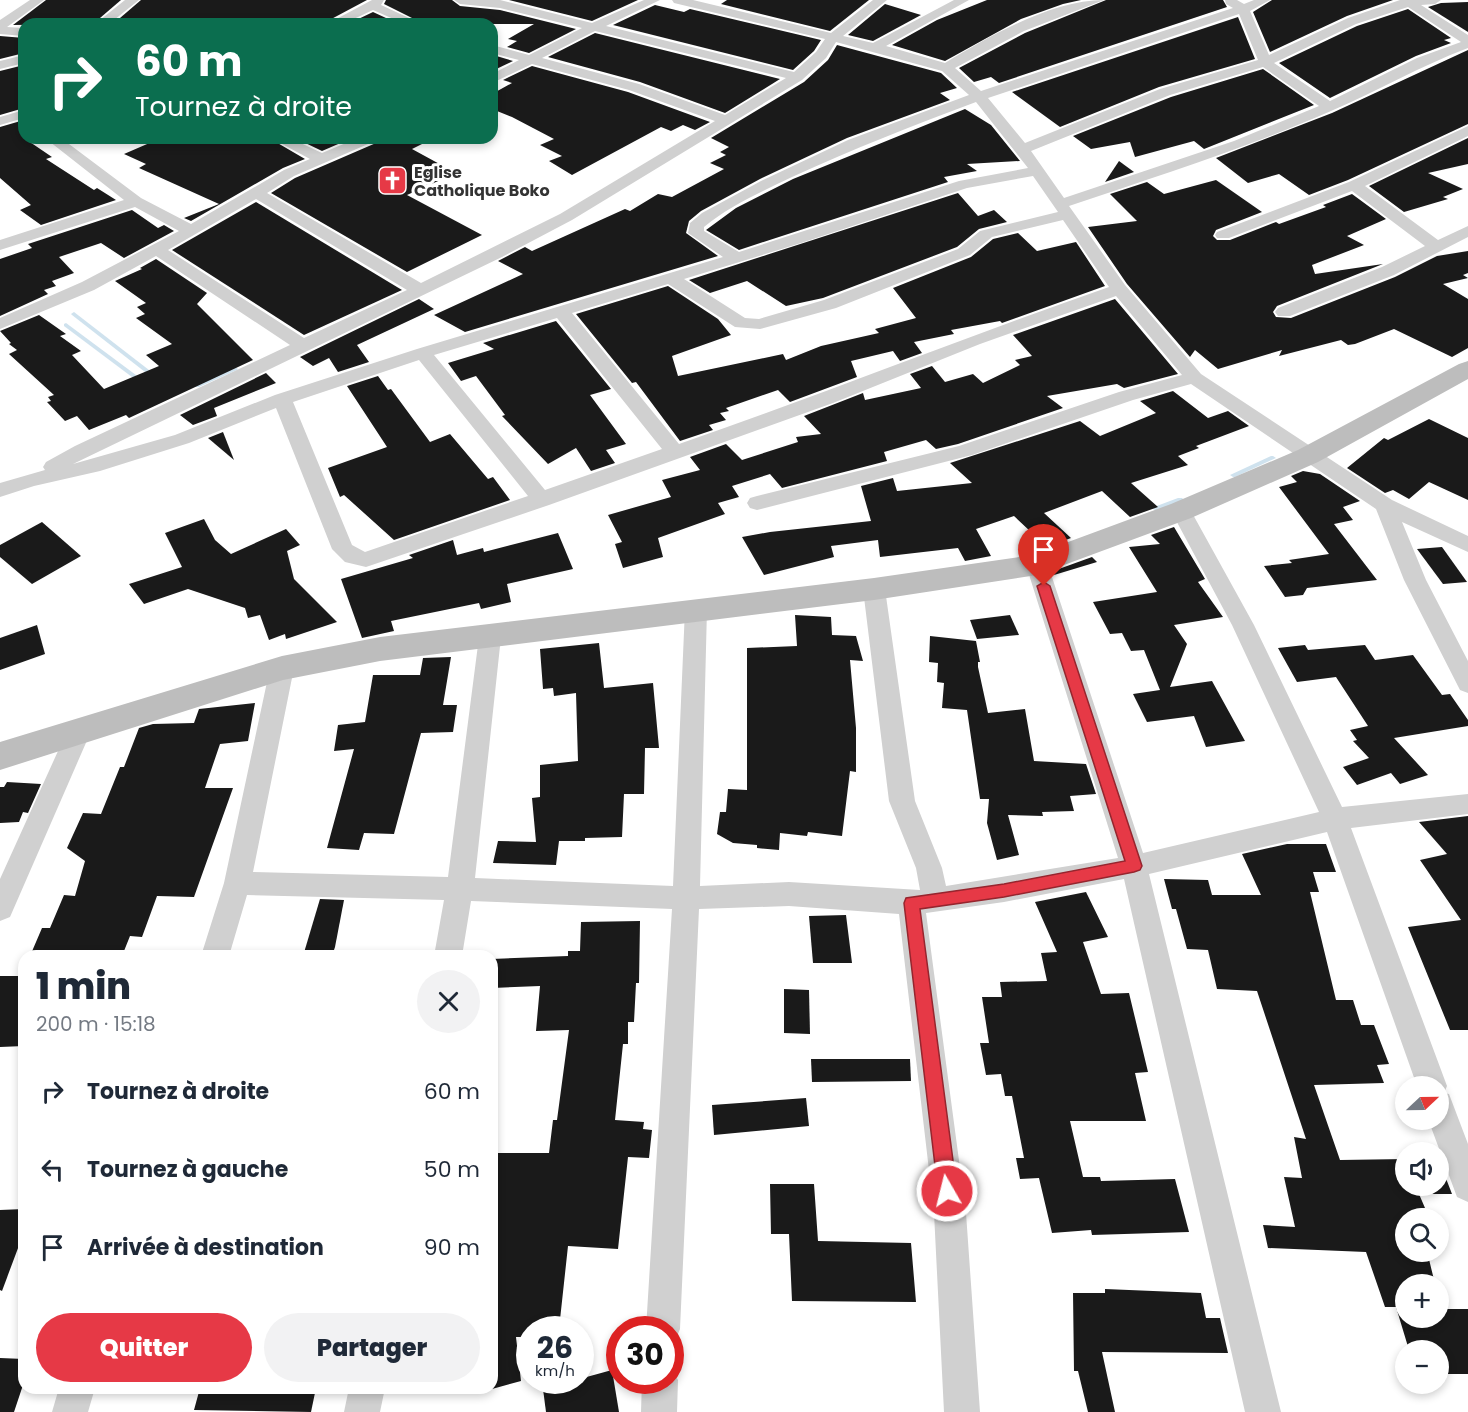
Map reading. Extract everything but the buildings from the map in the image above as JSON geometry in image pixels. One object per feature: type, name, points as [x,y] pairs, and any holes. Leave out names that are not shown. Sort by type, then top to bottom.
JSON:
[{"type":"main road","points":[[0,756],[80,729],[282,668],[380,650],[696,609],[874,589],[1037,565],[1181,511],[1308,456],[1468,369]]},
{"type":"street","points":[[0,28],[38,0]]},
{"type":"street","points":[[109,18],[133,0]]},
{"type":"street","points":[[460,0],[500,4],[797,77]]},
{"type":"street","points":[[630,0],[649,2]]},
{"type":"street","points":[[678,0],[875,46],[947,68],[979,96],[1022,149],[1119,289],[1194,378],[1308,456],[1385,505],[1468,545]]},
{"type":"street","points":[[30,480],[82,450],[420,290],[566,217],[797,77],[821,56],[833,37],[881,0]]},
{"type":"street","points":[[875,46],[963,0]]},
{"type":"street","points":[[947,68],[1011,30],[1038,18],[1098,0]]},
{"type":"street","points":[[1228,0],[1243,9],[1265,62],[1329,107]]},
{"type":"street","points":[[737,258],[696,233],[696,226],[708,216],[766,184],[853,143],[979,96],[1243,9],[1264,0]]},
{"type":"street","points":[[1022,149],[1165,92],[1265,62],[1352,21],[1408,1],[1436,0]]},
{"type":"street","points":[[1408,1],[1468,43]]},
{"type":"street","points":[[498,76],[649,2]]},
{"type":"street","points":[[345,18],[375,3],[404,18]]},
{"type":"street","points":[[0,28],[18,31]]},
{"type":"street","points":[[670,278],[741,323],[760,324],[830,304],[964,252],[986,234],[1064,209],[1220,151],[1329,107],[1422,60],[1468,43]]},
{"type":"street","points":[[498,51],[634,87],[726,120]]},
{"type":"street","points":[[0,65],[18,60]]},
{"type":"street","points":[[0,121],[18,117]]},
{"type":"street","points":[[1223,235],[1354,185],[1468,130]]},
{"type":"street","points":[[60,144],[136,201],[191,231]]},
{"type":"street","points":[[291,144],[322,159]]},
{"type":"street","points":[[0,324],[56,302],[157,250],[289,173],[356,144]]},
{"type":"street","points":[[2,486],[93,466],[182,439],[282,399],[423,353],[737,258],[964,184],[1036,171]]},
{"type":"street","points":[[1354,185],[1436,246]]},
{"type":"street","points":[[256,193],[420,290]]},
{"type":"street","points":[[0,245],[136,201]]},
{"type":"street","points":[[1284,312],[1388,271],[1468,231]]},
{"type":"street","points":[[157,250],[303,345]]},
{"type":"street","points":[[282,399],[343,549],[353,557],[366,560],[826,399],[974,340],[1119,289]]},
{"type":"street","points":[[561,310],[675,452]]},
{"type":"street","points":[[423,353],[542,500]]},
{"type":"street","points":[[757,503],[965,452],[1126,396],[1194,378]]},
{"type":"street","points":[[1385,505],[1415,580],[1468,684]]},
{"type":"street","points":[[1181,511],[1243,626],[1335,819],[1428,1076]]},
{"type":"street","points":[[1037,565],[1134,866],[1263,1412]]},
{"type":"street","points":[[874,589],[902,801],[929,868],[923,901],[950,1213],[962,1412]]},
{"type":"street","points":[[664,1316],[686,898],[696,609]]},
{"type":"street","points":[[449,950],[460,889],[490,637]]},
{"type":"street","points":[[217,950],[237,883],[282,668]]},
{"type":"street","points":[[0,909],[80,729]]},
{"type":"street","points":[[237,883],[686,898],[789,894],[923,901],[1004,890],[1134,866],[1335,819],[1468,804]]},
{"type":"street","points":[[1447,1130],[1468,1186]]},
{"type":"street","points":[[70,1412],[75,1394]]},
{"type":"street","points":[[362,1412],[366,1394]]},
{"type":"street","points":[[659,1412],[660,1394]]},
{"type":"waterway","points":[[74,314],[156,378]]},
{"type":"waterway","points":[[66,325],[142,382]]},
{"type":"waterway","points":[[197,386],[235,369]]},
{"type":"waterway","points":[[1233,475],[1273,458]]},
{"type":"waterway","points":[[1157,509],[1180,500]]},
{"type":"waterway","points":[[1022,558],[1062,545]]},
{"type":"place","name":"Eglise Catholique Boko","points":[[393,181]]},
{"type":"route","points":[[947,1191],[911,903],[1004,890],[1134,866],[1044,586]]}]
